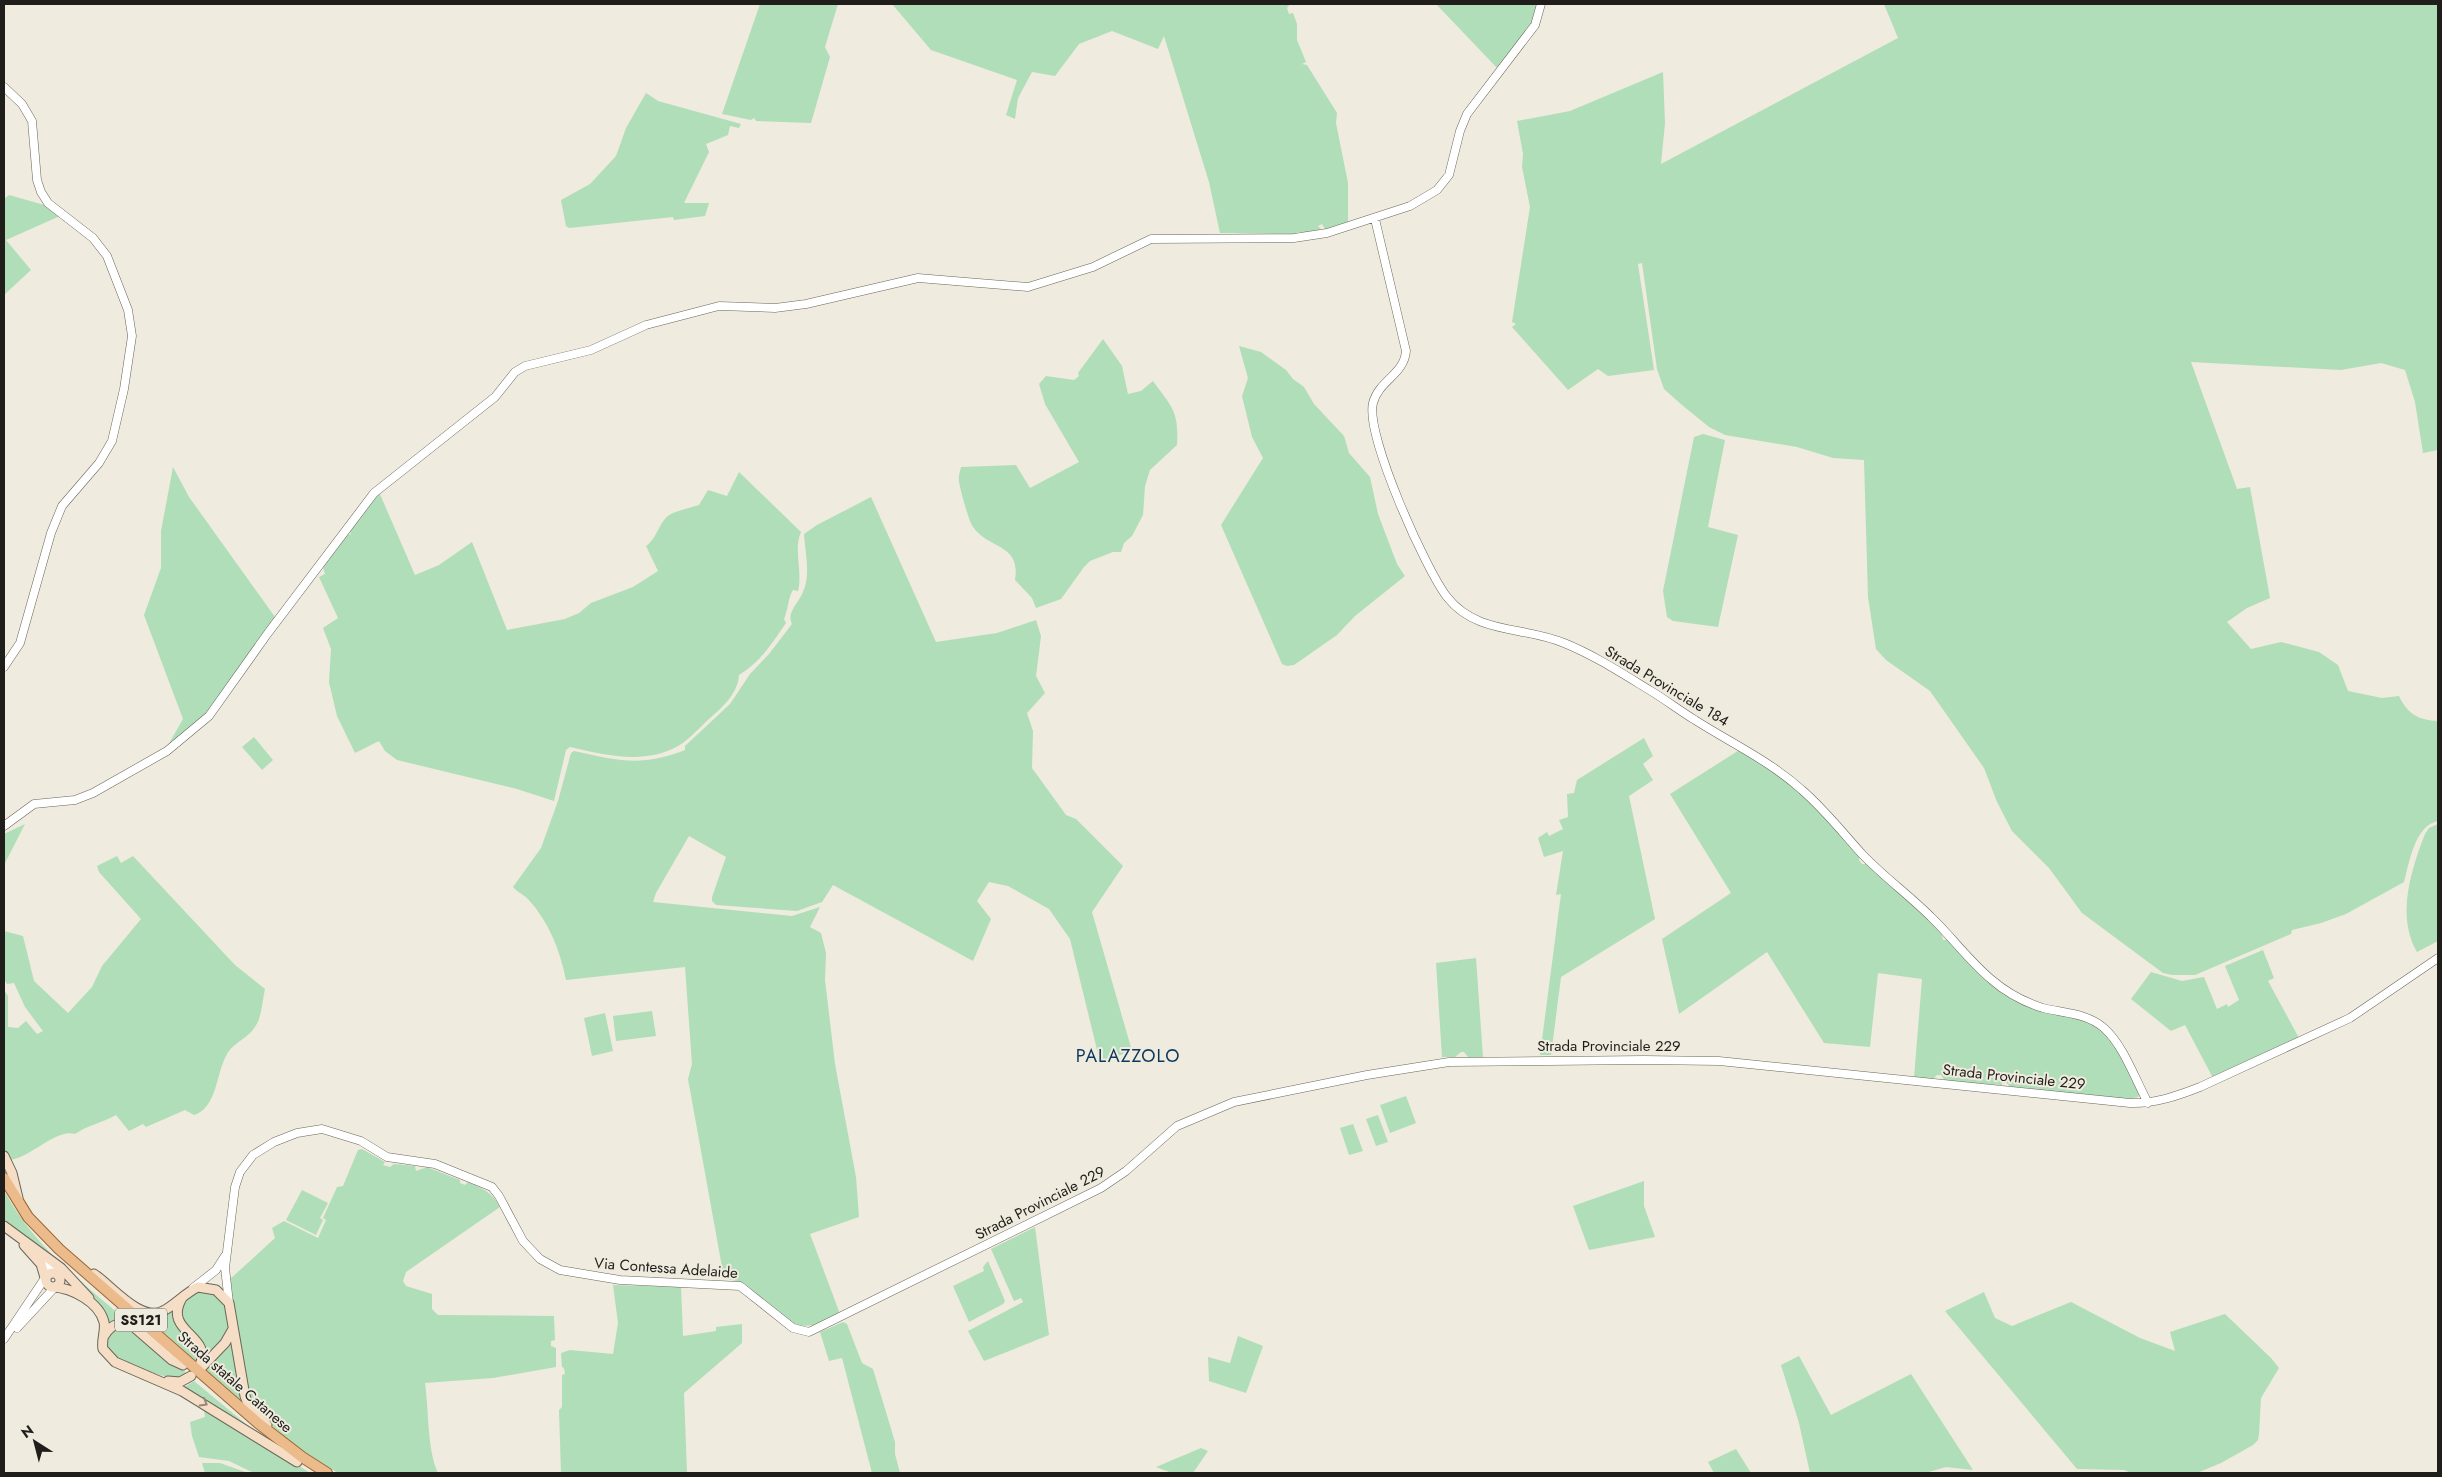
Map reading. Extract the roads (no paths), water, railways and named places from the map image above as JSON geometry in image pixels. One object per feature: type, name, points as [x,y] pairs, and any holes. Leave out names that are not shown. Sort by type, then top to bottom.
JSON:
[{"type":"main road","points":[[4,1156],[12,1173],[20,1203],[59,1249]]},
{"type":"main road","name":"Strada statale Catanese","points":[[4,1178],[15,1199],[28,1217],[59,1249],[258,1423],[292,1450],[328,1473]]},
{"type":"main road","name":"Strada statale Catanese","points":[[4,1186],[23,1217],[47,1245],[254,1428],[297,1462],[315,1473]]},
{"type":"main road","points":[[4,1226],[22,1241],[41,1264],[48,1286],[69,1289],[84,1298],[102,1316]]},
{"type":"main road","points":[[4,1226],[61,1268],[95,1305],[102,1316],[104,1328],[102,1338],[103,1349],[111,1360],[174,1386],[297,1462]]},
{"type":"main road","points":[[76,1263],[145,1312],[160,1313],[198,1287],[211,1288],[229,1303],[247,1403],[292,1450]]},
{"type":"main road","points":[[46,1278],[52,1273],[58,1275],[59,1282],[55,1287]]},
{"type":"main road","points":[[187,1294],[178,1307],[179,1320],[186,1332],[202,1348],[204,1354],[201,1366],[225,1343],[233,1328]]},
{"type":"main road","points":[[102,1338],[113,1326],[127,1324],[134,1327],[172,1360],[183,1365]]},
{"type":"main road","points":[[161,1380],[180,1382],[192,1377],[174,1386]]},
{"type":"street","points":[[4,826],[34,804],[87,797],[182,740],[215,711],[268,633],[377,490],[494,397],[520,369],[537,362],[566,357],[600,347],[646,325],[719,306],[775,308],[806,304],[918,278],[1028,287],[1093,267],[1151,239],[1309,237],[1375,219],[1410,206],[1428,196],[1444,183],[1452,168],[1460,131],[1467,114],[1535,25],[1541,4]]},
{"type":"street","points":[[4,87],[22,104],[32,121],[37,180],[41,192],[48,203],[93,238],[107,256],[128,310],[132,336],[124,389],[112,441],[104,456],[62,506],[51,533],[20,643],[4,667]]},
{"type":"street","name":"Strada Provinciale 184","points":[[1375,219],[1406,350],[1406,358],[1399,371],[1383,384],[1376,395],[1372,410],[1373,426],[1394,487],[1428,565],[1443,591],[1454,605],[1464,614],[1488,626],[1548,637],[1577,649],[1649,689],[1695,721],[1756,756],[1804,791],[1884,876],[1931,917],[1994,982],[2024,1001],[2084,1017],[2105,1029],[2118,1045],[2148,1103]]},
{"type":"street","name":"Strada Provinciale 229","points":[[806,1332],[820,1328],[1101,1188],[1126,1171],[1177,1126],[1194,1117],[1243,1099],[1434,1063],[1463,1061],[1683,1060],[1728,1062],[2130,1103],[2148,1103],[2183,1094],[2337,1024],[2438,958]]},
{"type":"street","name":"Via Contessa Adelaide","points":[[229,1303],[225,1278],[227,1252],[235,1188],[243,1166],[259,1150],[274,1142],[312,1129],[328,1129],[361,1142],[387,1157],[434,1164],[492,1187],[499,1196],[516,1232],[540,1259],[560,1270],[620,1280],[740,1286],[786,1323],[806,1332]]},
{"type":"street","points":[[22,1241],[84,1298]]},
{"type":"street","points":[[187,1294],[216,1270],[227,1252]]},
{"type":"street","points":[[4,1338],[46,1278]]},
{"type":"street","points":[[4,1343],[55,1287]]},
{"type":"district","name":"PALAZZOLO","points":[[1128,1056]]}]
